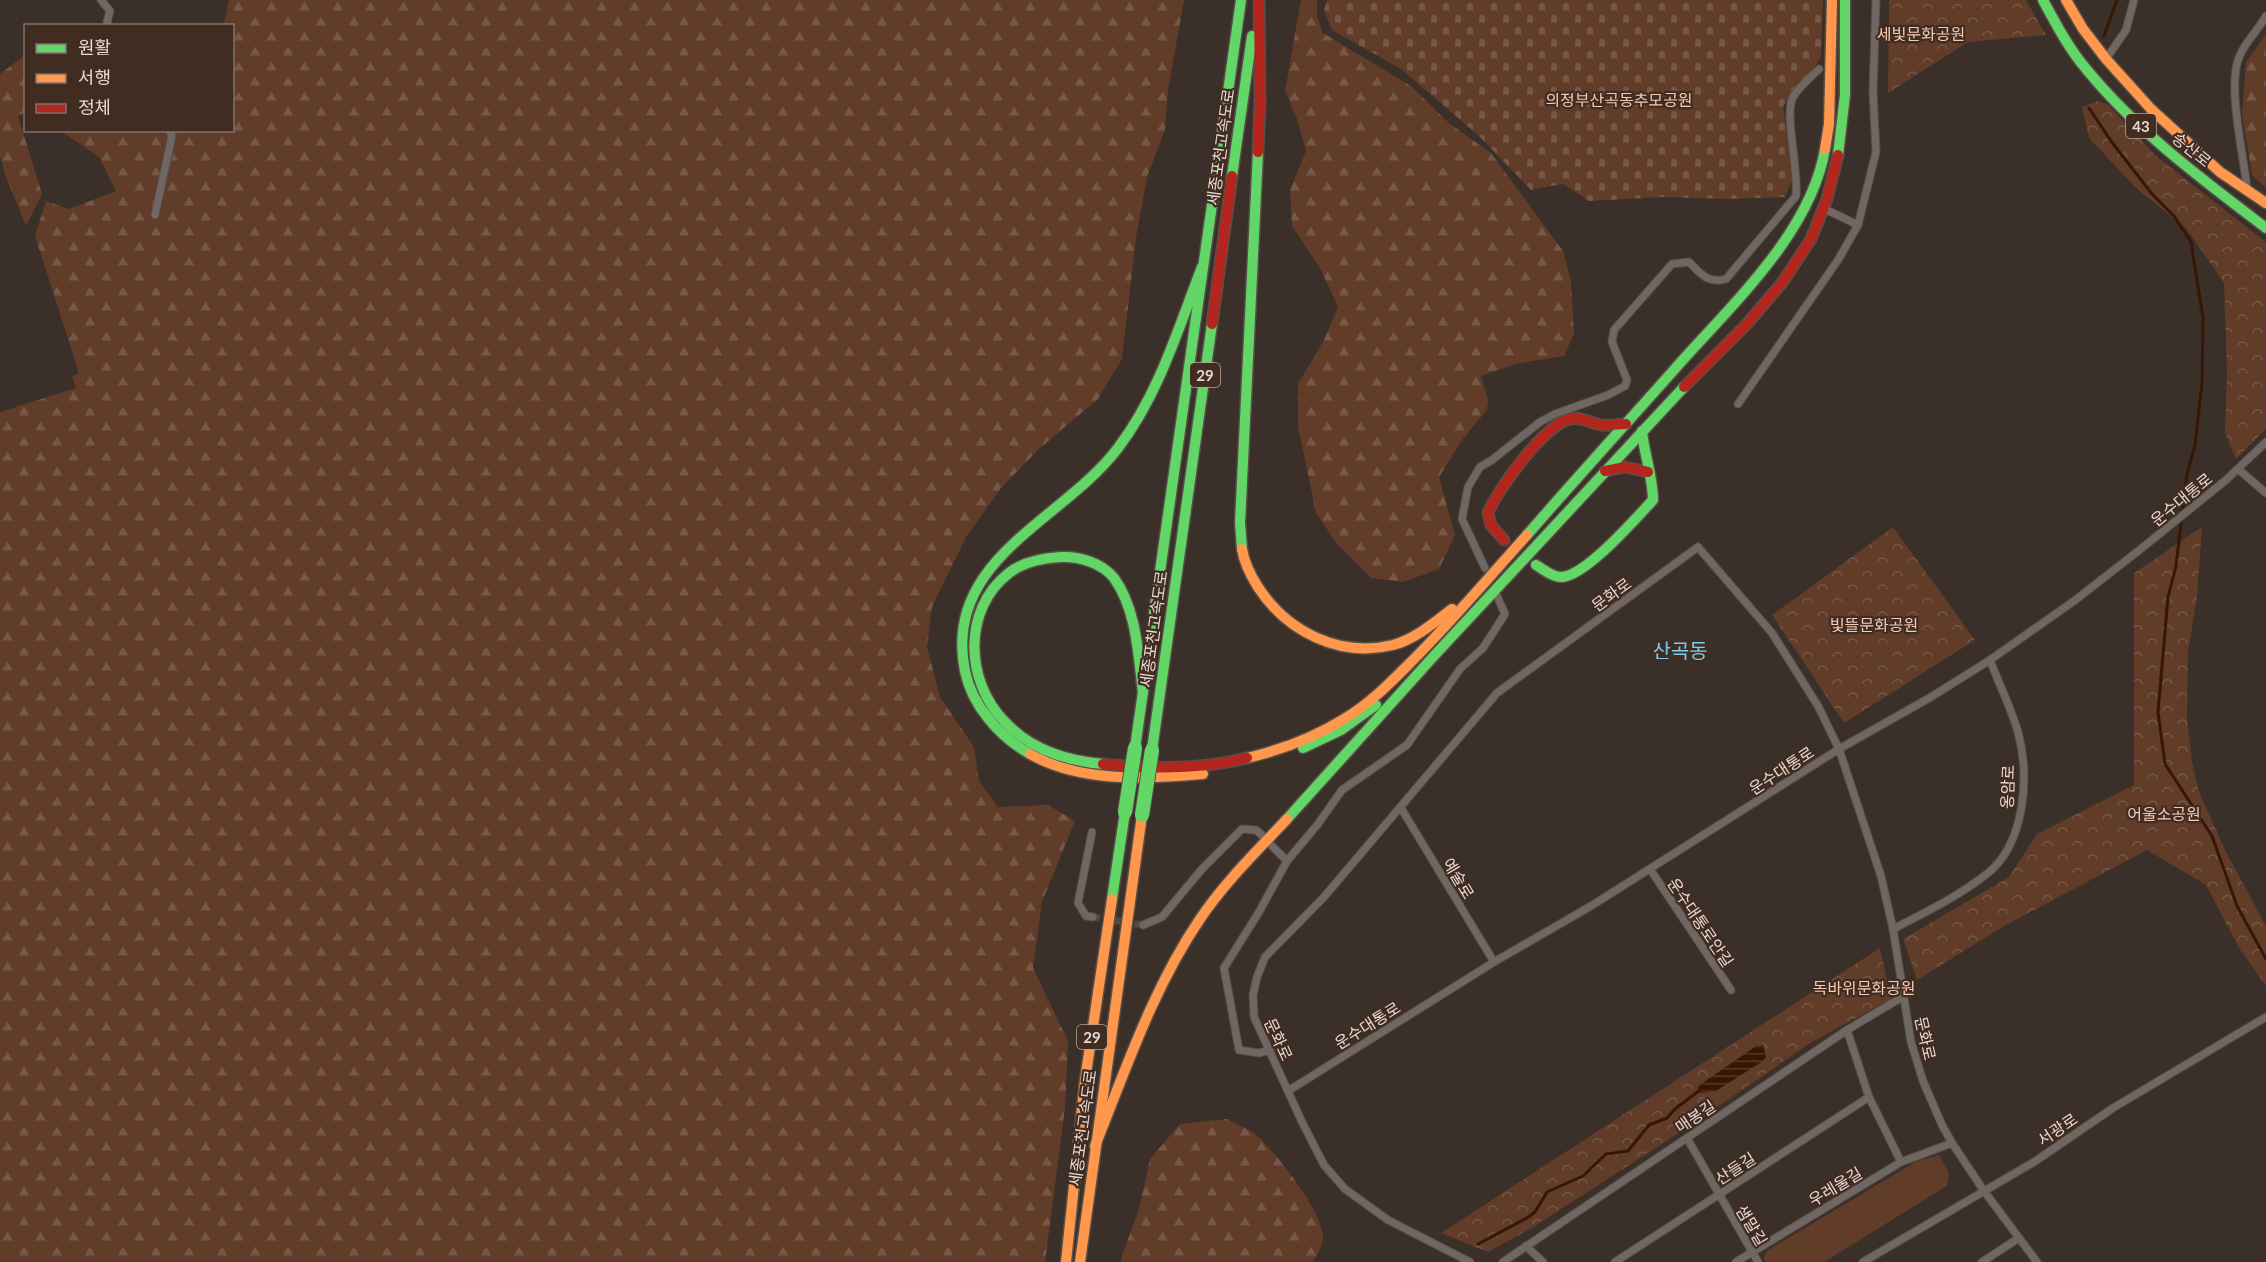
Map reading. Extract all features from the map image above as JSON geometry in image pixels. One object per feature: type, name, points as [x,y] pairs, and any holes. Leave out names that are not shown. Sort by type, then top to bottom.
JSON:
[{"type":"main road","name":"세종포천고속도로","points":[[1066,1262],[1085,1080],[1242,0]]},
{"type":"main road","name":"세종포천고속도로","points":[[1080,1262],[1258,0]]},
{"type":"main road","points":[[1258,0],[1260,103],[1240,522],[1243,555],[1259,587],[1277,611],[1311,638],[1338,647],[1363,650],[1393,645],[1413,637],[1480,588]]},
{"type":"main road","points":[[1143,692],[1129,609],[1113,577],[1091,561],[1064,556],[1033,561],[1012,570],[996,584],[986,600],[976,626],[974,656],[980,681],[989,702],[1006,724],[1049,752],[1110,767],[1202,766],[1252,757],[1296,742],[1345,719],[1382,690],[1432,641],[1480,588],[1767,265],[1805,210],[1822,167],[1829,124],[1832,0]]},
{"type":"main road","points":[[1095,1146],[1157,992],[1200,918],[1245,864],[1332,771],[1432,658],[1642,431],[1760,309],[1782,283],[1811,239],[1827,199],[1838,156],[1845,94],[1845,0]]},
{"type":"main road","name":"송산로","points":[[2043,0],[2054,24],[2081,65],[2124,110],[2159,145],[2266,228]]},
{"type":"main road","name":"송산로","points":[[2067,0],[2083,29],[2106,59],[2151,109],[2220,172],[2266,203]]},
{"type":"main road","points":[[1202,267],[1147,404],[1124,440],[1107,463],[1076,492],[998,557],[979,584],[965,615],[963,640],[964,672],[970,691],[981,711],[1018,747],[1044,760],[1095,774],[1171,777],[1218,773],[1282,757],[1322,740],[1362,718],[1432,658]]},
{"type":"main road","points":[[1504,540],[1491,527],[1488,515],[1492,501],[1540,442],[1561,421],[1578,416],[1601,425],[1626,424]]},
{"type":"main road","points":[[1589,420],[1599,434],[1599,454]]},
{"type":"main road","points":[[1536,565],[1561,577],[1572,576],[1588,565],[1653,500],[1653,487],[1644,452],[1642,431]]},
{"type":"main road","points":[[1605,471],[1625,467],[1648,472]]},
{"type":"street","points":[[101,0],[110,11],[108,24]]},
{"type":"street","points":[[1737,404],[1838,260],[1858,225],[1876,152],[1873,91],[1876,0]]},
{"type":"street","points":[[2106,59],[2126,30],[2134,0]]},
{"type":"street","points":[[2247,189],[2234,95],[2236,67],[2240,55],[2266,16]]},
{"type":"street","points":[[1485,568],[1462,519],[1468,487],[1480,467],[1540,422],[1625,386],[1627,380],[1612,342],[1614,330],[1672,264],[1689,262],[1705,279],[1717,281],[1726,279],[1799,197],[1789,112],[1793,97],[1819,69]]},
{"type":"street","points":[[155,215],[172,136],[170,132]]},
{"type":"street","points":[[1828,211],[1858,225]]},
{"type":"street","name":"운수대통로","points":[[1288,1091],[1494,962],[1650,869],[1839,749],[1931,697],[1990,660],[2074,601],[2142,548],[2226,480],[2266,442]]},
{"type":"street","points":[[2238,469],[2266,493]]},
{"type":"street","name":"문화로","points":[[1470,1262],[1388,1220],[1345,1189],[1324,1165],[1254,1017],[1253,995],[1257,977],[1265,957],[1324,897],[1497,693],[1698,547],[1772,633],[1818,706],[1839,749],[1881,876],[1893,929],[1911,1042],[1923,1081],[1952,1143],[1984,1191],[2037,1262]]},
{"type":"street","points":[[1270,1050],[1259,1053],[1239,1050],[1224,968],[1287,861],[1318,824],[1342,790],[1407,745],[1460,669],[1483,648],[1505,614],[1497,596]]},
{"type":"street","name":"옹암로","points":[[1893,929],[1944,903],[1990,872],[2011,844],[2022,810],[2024,773],[2018,733],[1990,660]]},
{"type":"street","name":"예술로","points":[[1401,808],[1494,962]]},
{"type":"street","points":[[1143,925],[1162,917],[1202,869],[1242,829],[1256,830],[1263,836]]},
{"type":"street","points":[[1092,832],[1078,903],[1086,916],[1093,917]]},
{"type":"street","points":[[1271,845],[1287,861]]},
{"type":"street","name":"운수대통로안길","points":[[1650,869],[1731,990]]},
{"type":"street","name":"매봉길","points":[[1503,1262],[1847,1030],[1904,996]]},
{"type":"street","name":"서광로","points":[[1863,1262],[2034,1162],[2113,1108],[2266,1017]]},
{"type":"street","points":[[1847,1030],[1869,1096],[1901,1161]]},
{"type":"street","name":"산들길","points":[[1615,1262],[1869,1096]]},
{"type":"street","name":"샘말길","points":[[1688,1138],[1718,1195],[1758,1262]]},
{"type":"street","name":"우레울길","points":[[1736,1262],[1901,1161],[1952,1143]]},
{"type":"street","points":[[1982,1262],[2019,1238]]},
{"type":"street","points":[[1527,1246],[1543,1262]]},
{"type":"green space","points":[[229,0],[1184,0],[1168,90],[1165,130],[1147,177],[1136,238],[1122,359],[1098,399],[1039,449],[1001,488],[966,537],[932,607],[927,647],[940,697],[974,747],[979,781],[998,807],[1048,805],[1075,821],[1042,902],[1033,968],[1068,1041],[1065,1108],[1045,1262],[0,1262],[0,412],[76,388],[72,376],[79,373],[35,236],[46,201],[69,209],[116,191],[99,157],[62,132],[234,132],[234,24],[224,24]]},
{"type":"green space","points":[[1301,0],[1317,0],[1317,17],[1323,33],[1411,86],[1449,123],[1491,153],[1563,251],[1571,281],[1574,334],[1564,356],[1515,364],[1481,376],[1488,400],[1487,410],[1462,440],[1439,477],[1455,535],[1439,569],[1403,582],[1371,578],[1337,544],[1316,513],[1298,426],[1298,384],[1324,340],[1338,307],[1321,270],[1292,226],[1290,190],[1306,151],[1297,119],[1285,91]]},
{"type":"green space","name":"의정부산곡동추모공원","points":[[1327,0],[1823,0],[1821,58],[1783,106],[1793,178],[1785,197],[1724,199],[1664,197],[1589,201],[1563,184],[1531,190],[1479,136],[1401,69],[1332,30],[1324,10]]},
{"type":"green space","name":"세빛문화공원","points":[[1889,0],[2026,0],[2046,35],[1968,42],[1888,93]]},
{"type":"green space","points":[[2266,34],[2266,188],[2252,175],[2242,114],[2246,62]]},
{"type":"green space","points":[[24,56],[24,113],[18,116],[42,194],[26,226],[0,156],[0,74]]},
{"type":"green space","points":[[2098,101],[2107,104],[2156,156],[2266,242],[2266,429],[2236,459],[2225,433],[2227,372],[2224,283],[2186,228],[2137,189],[2089,138],[2082,107]]},
{"type":"green space","name":"빛뜰문화공원","points":[[1893,527],[1975,640],[1844,723],[1772,615]]},
{"type":"green space","name":"어울소공원","points":[[2202,527],[2197,596],[2188,653],[2187,718],[2192,762],[2199,792],[2225,850],[2266,926],[2266,986],[2239,948],[2206,885],[2147,850],[2006,925],[1917,980],[1903,939],[2009,877],[2037,834],[2134,785],[2134,573]]},
{"type":"green space","name":"독바위문화공원","points":[[1880,948],[1891,999],[1812,1042],[1685,1129],[1535,1226],[1488,1252],[1441,1233]]},
{"type":"green space","points":[[1227,1119],[1256,1135],[1285,1167],[1306,1197],[1321,1225],[1323,1236],[1321,1247],[1313,1262],[1121,1262],[1139,1209],[1150,1159],[1180,1124]]},
{"type":"green space","points":[[1939,1155],[1949,1173],[1947,1186],[1824,1262],[1766,1262],[1763,1258],[1768,1250],[1917,1161]]},
{"type":"shaded area","points":[[1763,1044],[1766,1057],[1763,1061],[1716,1091],[1700,1093],[1698,1087],[1704,1082],[1756,1046]]},
{"type":"waterway","points":[[2104,36],[2117,0]]},
{"type":"waterway","points":[[2089,108],[2111,141],[2152,194],[2174,216],[2191,242],[2203,318],[2202,383],[2195,445],[2187,474],[2176,566],[2168,597],[2158,712],[2165,764],[2212,836],[2237,906],[2266,959]]},
{"type":"waterway","points":[[1478,1244],[1527,1218],[1535,1212],[1547,1192],[1583,1176],[1606,1154],[1628,1151],[1649,1125],[1667,1118],[1700,1090]]},
{"type":"tunnel","points":[[1093,917],[1143,925]]},
{"type":"traffic: fast","points":[[1135,748],[1241,0]]},
{"type":"traffic: fast","points":[[1838,155],[1845,95],[1845,0]]},
{"type":"traffic: fast","points":[[2043,0],[2080,62],[2107,93],[2149,135],[2266,228]]},
{"type":"traffic: fast","points":[[1232,176],[1252,36]]},
{"type":"traffic: fast","points":[[1527,535],[1764,268],[1803,211],[1817,180],[1825,149]]},
{"type":"traffic: fast","points":[[1242,549],[1240,523],[1258,152]]},
{"type":"traffic: fast","points":[[1030,754],[1008,739],[989,719],[969,684],[965,671],[963,632],[971,599],[989,570],[1012,545],[1095,474],[1118,448],[1145,406],[1156,383],[1202,267]]},
{"type":"traffic: fast","points":[[1152,750],[1212,324]]},
{"type":"traffic: fast","points":[[1287,819],[1432,658],[1684,387]]},
{"type":"traffic: fast","points":[[1536,565],[1558,577],[1583,568],[1610,545],[1653,500],[1642,431]]},
{"type":"traffic: fast","points":[[1103,764],[1063,757],[1026,740],[1005,722],[992,706],[982,687],[976,667],[974,646],[983,606],[994,588],[1015,569],[1040,560],[1075,558],[1103,568],[1114,578],[1128,604],[1138,648],[1143,692]]},
{"type":"traffic: fast","points":[[1303,748],[1341,730],[1376,705]]},
{"type":"traffic: fast","points":[[1125,812],[1135,748]]},
{"type":"traffic: fast","points":[[1142,815],[1152,750]]},
{"type":"traffic: fast","points":[[1112,899],[1125,812]]},
{"type":"traffic: slow","points":[[1825,149],[1829,124],[1832,0]]},
{"type":"traffic: slow","points":[[2066,0],[2083,29],[2106,59],[2151,109],[2220,172],[2266,203]]},
{"type":"traffic: slow","points":[[1247,758],[1310,737],[1333,726],[1363,706],[1428,645],[1527,535]]},
{"type":"traffic: slow","points":[[1242,549],[1250,574],[1270,603],[1299,629],[1335,644],[1354,648],[1393,645],[1417,635],[1452,609]]},
{"type":"traffic: slow","points":[[1030,754],[1071,770],[1115,777],[1203,774]]},
{"type":"traffic: slow","points":[[1080,1262],[1142,815]]},
{"type":"traffic: slow","points":[[1095,1146],[1154,1001],[1183,945],[1200,919],[1241,867],[1287,819]]},
{"type":"traffic: slow","points":[[1066,1262],[1085,1080],[1112,899]]},
{"type":"traffic: jam","points":[[1258,152],[1259,0]]},
{"type":"traffic: jam","points":[[1684,387],[1745,326],[1782,283],[1811,239],[1827,199],[1838,155]]},
{"type":"traffic: jam","points":[[1212,324],[1232,176]]},
{"type":"traffic: jam","points":[[1504,540],[1491,525],[1488,513],[1501,489],[1523,459],[1548,432],[1560,423],[1574,418],[1602,425],[1626,424]]},
{"type":"traffic: jam","points":[[1605,471],[1625,467],[1648,472]]},
{"type":"traffic: jam","points":[[1103,764],[1175,767],[1212,765],[1247,758]]},
{"type":"district","name":"산곡동","points":[[1680,650]]}]
